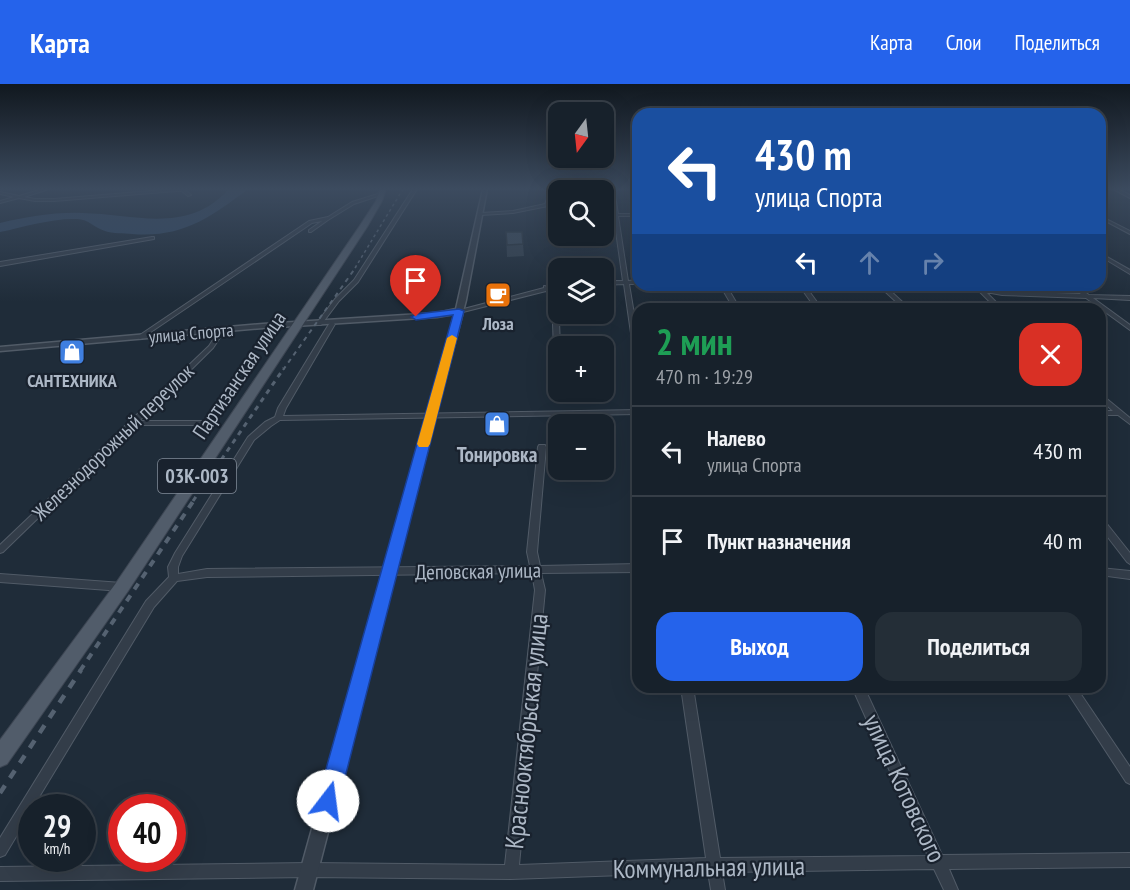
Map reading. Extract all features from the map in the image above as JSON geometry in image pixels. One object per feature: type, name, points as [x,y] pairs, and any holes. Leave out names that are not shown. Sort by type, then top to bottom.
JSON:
[{"type":"main road","name":"Партизанская улица","points":[[0,757],[122,587],[298,324],[360,227]]},
{"type":"street","points":[[140,337],[304,227]]},
{"type":"street","points":[[311,231],[317,227]]},
{"type":"street","name":"Партизанская улица","points":[[319,324],[337,300],[356,281],[391,227]]},
{"type":"street","points":[[304,890],[432,415],[478,227]]},
{"type":"street","points":[[617,227],[632,325]]},
{"type":"street","points":[[0,264],[152,238]]},
{"type":"street","points":[[1106,258],[1130,272]]},
{"type":"street","points":[[614,282],[632,282]]},
{"type":"street","name":"улица Спорта","points":[[0,349],[298,324],[332,324],[437,315],[546,287]]},
{"type":"street","points":[[546,287],[555,297],[556,336]]},
{"type":"street","points":[[888,291],[900,303]]},
{"type":"street","points":[[982,291],[994,303]]},
{"type":"street","points":[[994,291],[1130,298]]},
{"type":"street","points":[[1080,291],[1095,303]]},
{"type":"street","points":[[1106,311],[1130,328]]},
{"type":"street","points":[[279,418],[282,408],[332,324]]},
{"type":"street","name":"Железнодорожный переулок","points":[[0,550],[211,347],[222,330]]},
{"type":"street","points":[[1106,401],[1130,422]]},
{"type":"street","points":[[0,850],[150,604],[174,578],[173,567],[178,555],[251,439],[267,424],[279,418],[632,412]]},
{"type":"street","points":[[1106,413],[1130,415]]},
{"type":"street","points":[[134,423],[213,423]]},
{"type":"street","name":"Краснооктябрьская улица","points":[[511,872],[540,590],[532,552],[542,447]]},
{"type":"street","points":[[1106,529],[1130,560]]},
{"type":"street","name":"Деповская улица","points":[[174,578],[207,573],[389,573],[632,568]]},
{"type":"street","points":[[1106,573],[1130,575]]},
{"type":"street","points":[[0,578],[122,587]]},
{"type":"street","points":[[688,693],[718,890]]},
{"type":"street","name":"улица Котовского","points":[[861,693],[951,890]]},
{"type":"street","points":[[1074,693],[1130,778]]},
{"type":"street","name":"Коммунальная улица","points":[[0,874],[309,870],[511,872],[714,865],[1130,860]]},
{"type":"water","points":[[0,227],[24,227],[0,232]]},
{"type":"water","points":[[96,227],[188,227],[166,233],[150,234],[111,233]]},
{"type":"building","points":[[506,232],[522,232],[523,244],[507,245]]},
{"type":"railway","points":[[355,268],[380,227]]},
{"type":"railway","points":[[283,370],[356,267]]},
{"type":"railway","points":[[193,501],[284,368]]},
{"type":"railway","points":[[80,671],[194,500]]},
{"type":"railway","points":[[0,793],[81,670]]},
{"type":"slow traffic","points":[[423,444],[452,338]]},
{"type":"place","name":"Лоза","points":[[498,295]]},
{"type":"place","name":"САНТЕХНИКА","points":[[72,352]]},
{"type":"place","name":"Тонировка","points":[[497,424]]},
{"type":"route","points":[[328,801],[459,311],[416,317]]}]
